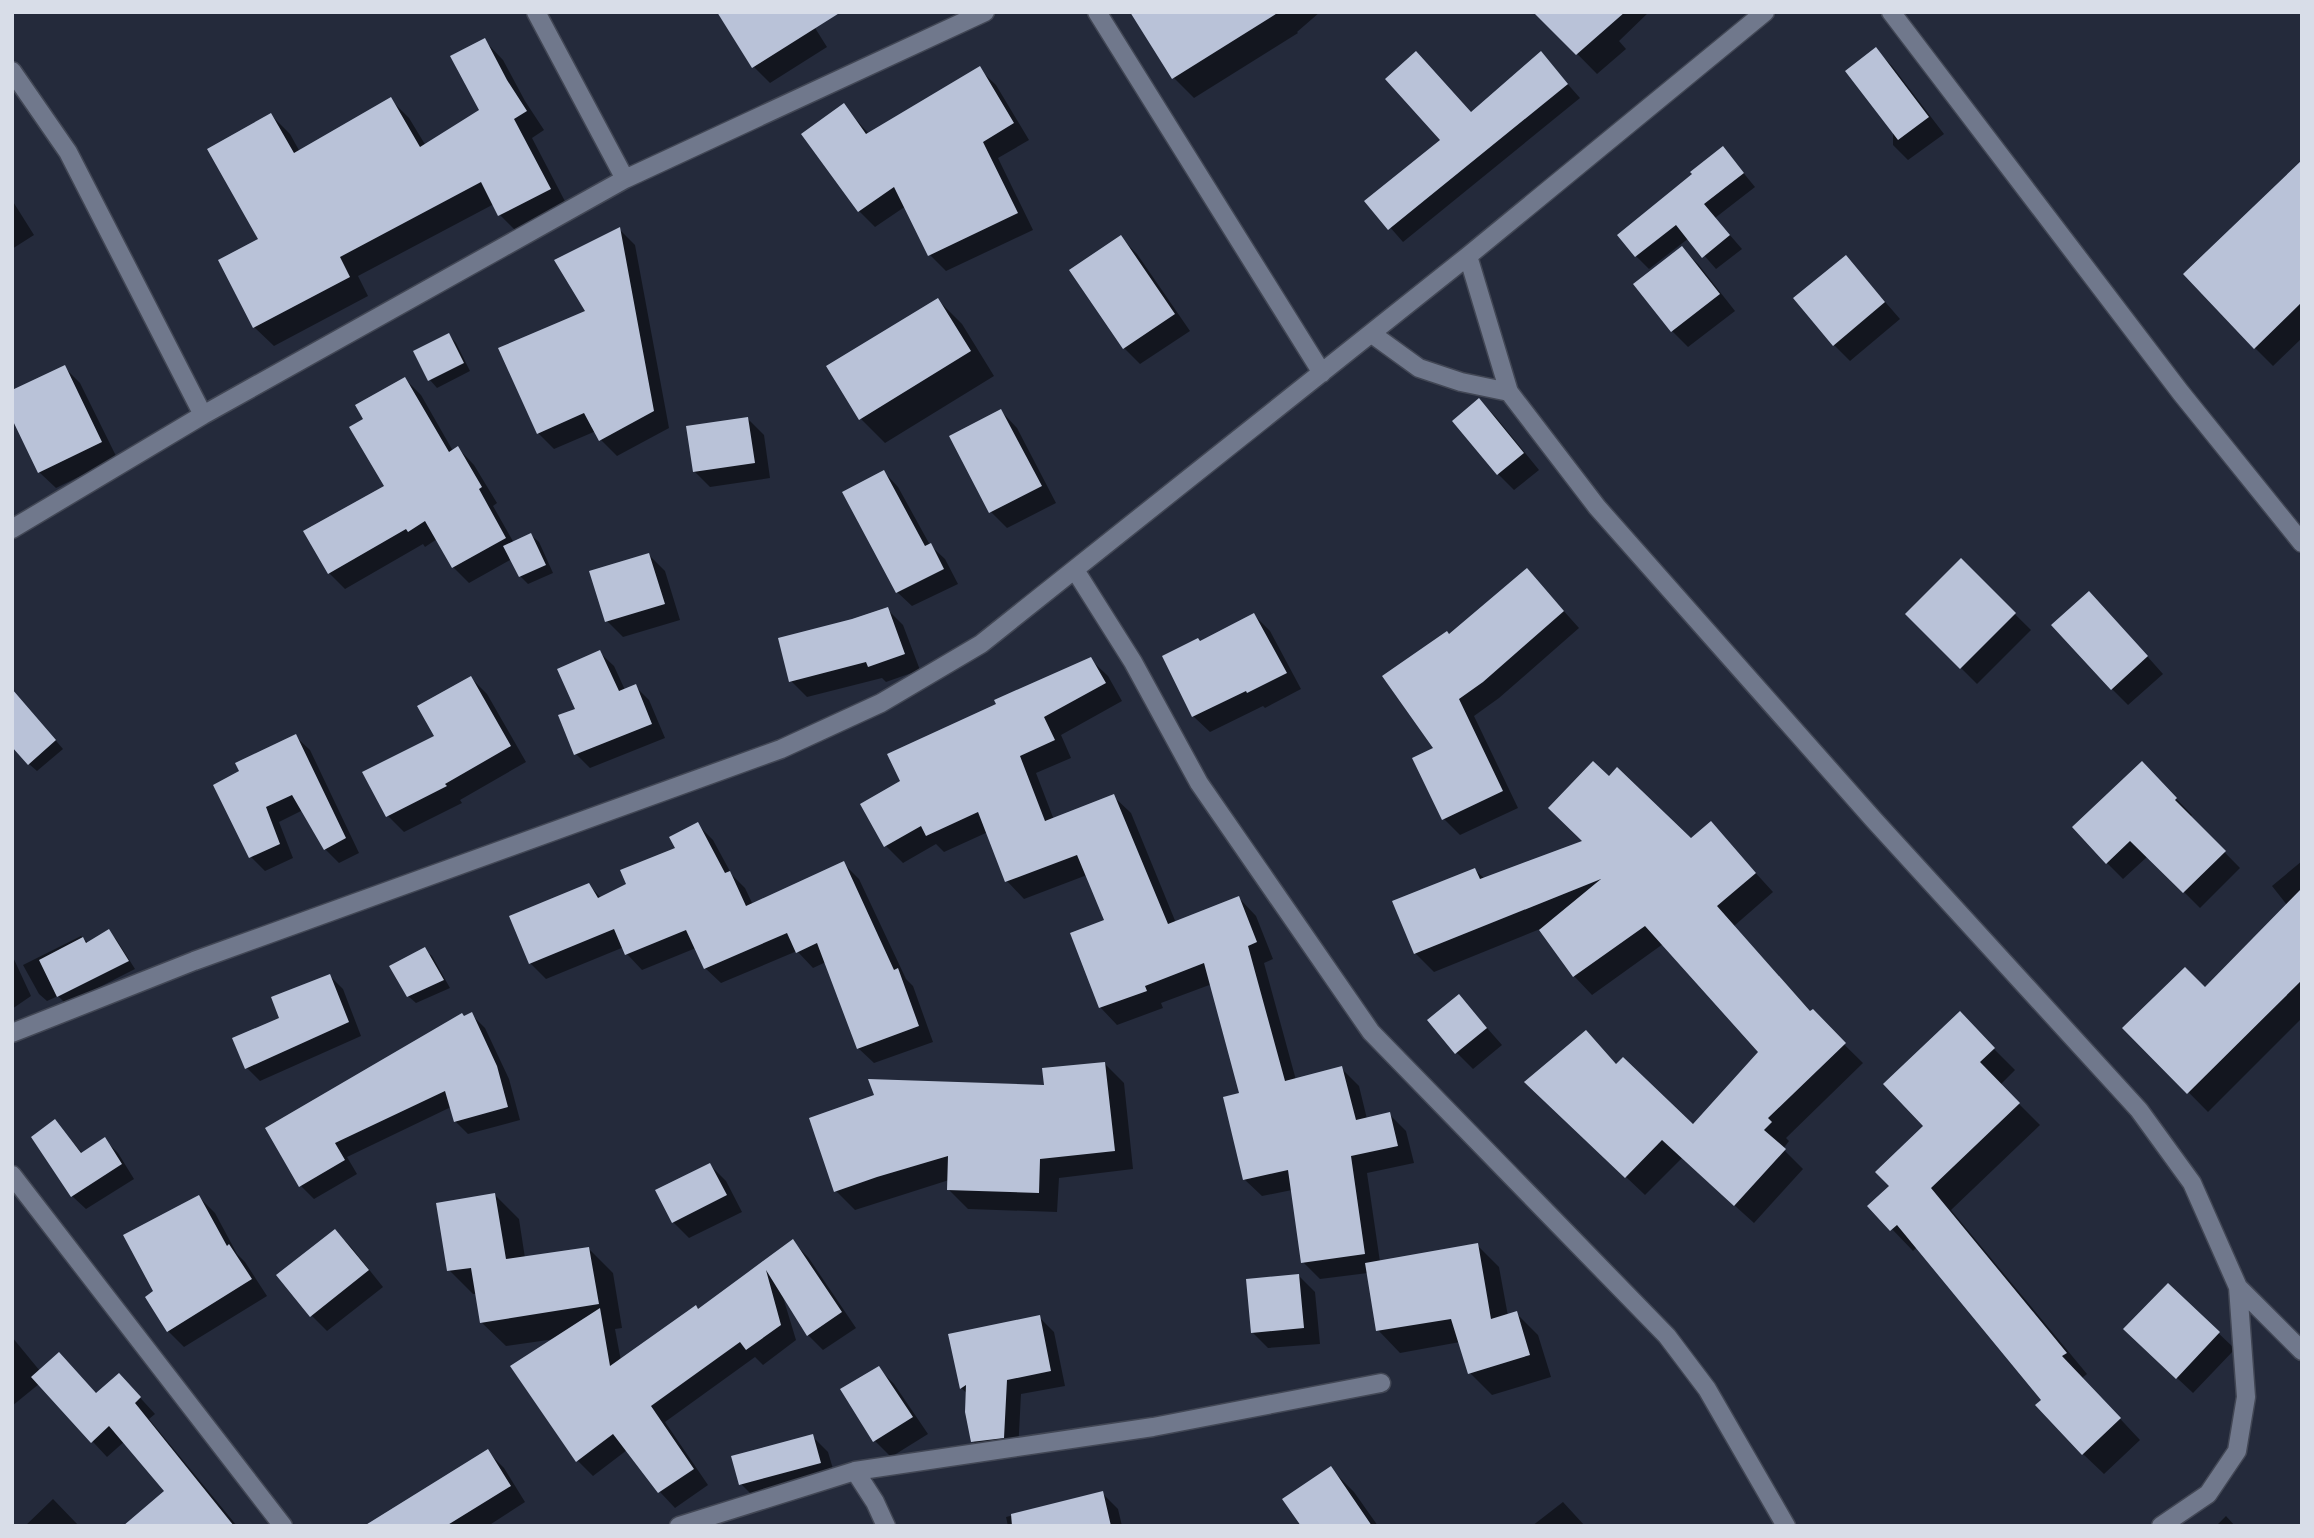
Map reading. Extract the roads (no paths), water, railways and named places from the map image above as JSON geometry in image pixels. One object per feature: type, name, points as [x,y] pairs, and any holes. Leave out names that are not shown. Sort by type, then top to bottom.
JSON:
[{"type":"street","points":[[536,12],[625,179]]},
{"type":"street","points":[[12,529],[203,415],[625,179],[985,12]]},
{"type":"street","points":[[1097,12],[1322,373]]},
{"type":"street","points":[[12,1033],[194,961],[781,749],[881,703],[981,644],[1372,334],[1765,12]]},
{"type":"street","points":[[1891,12],[2180,393],[2302,543]]},
{"type":"street","points":[[12,71],[68,152],[203,415]]},
{"type":"street","points":[[1468,256],[1509,392],[1597,507],[1874,820],[2139,1110],[2192,1183],[2238,1287],[2246,1397],[2237,1451],[2208,1494],[2161,1526]]},
{"type":"street","points":[[1372,334],[1419,369],[1461,382],[1509,392]]},
{"type":"street","points":[[1075,570],[1133,663],[1199,783],[1371,1032],[1667,1336],[1707,1389],[1786,1526]]},
{"type":"street","points":[[12,1175],[283,1526]]},
{"type":"street","points":[[2238,1287],[2302,1351]]},
{"type":"street","points":[[679,1526],[855,1471],[1153,1427],[1381,1383]]},
{"type":"street","points":[[855,1471],[875,1502],[886,1526]]}]
